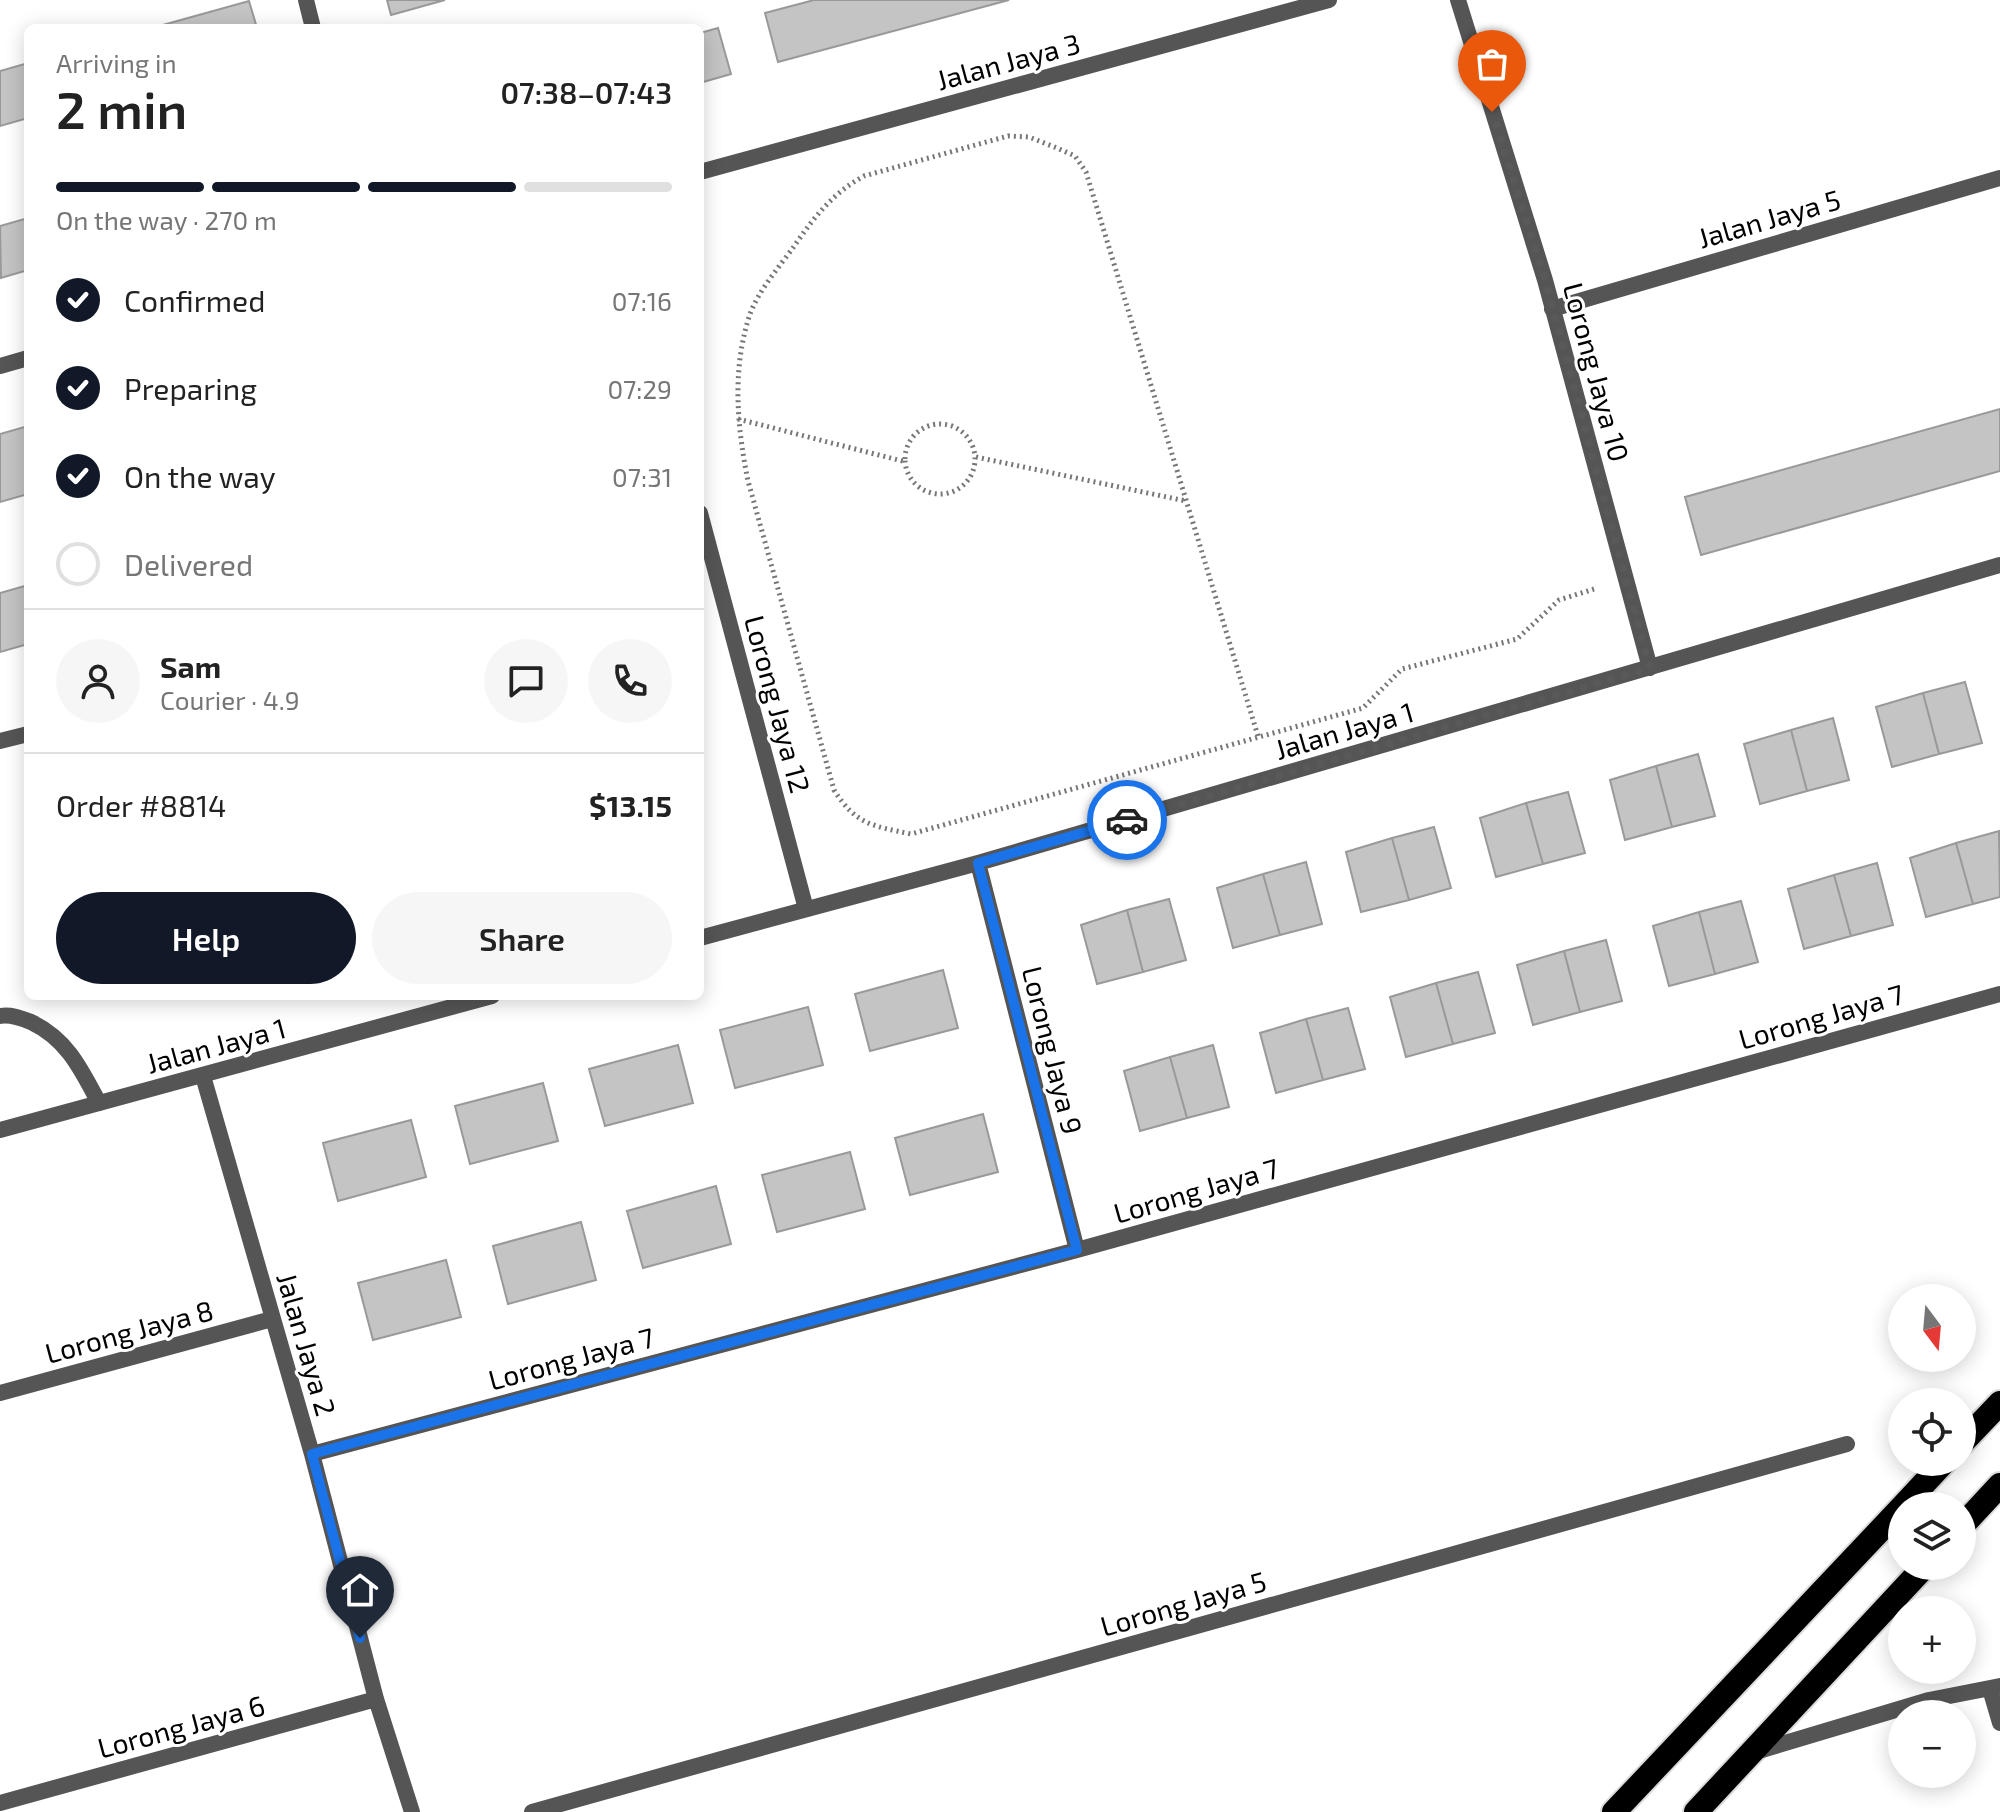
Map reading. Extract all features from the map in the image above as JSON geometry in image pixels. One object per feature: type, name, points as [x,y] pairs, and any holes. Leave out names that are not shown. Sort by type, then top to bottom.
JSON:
[{"type":"highway","points":[[1976,1428],[2000,1403]]},
{"type":"highway","points":[[1915,1492],[1931,1476]]},
{"type":"highway","points":[[1976,1511],[2000,1485]]},
{"type":"highway","points":[[1614,1812],[1888,1521]]},
{"type":"highway","points":[[1696,1812],[1912,1580]]},
{"type":"street","points":[[306,0],[312,24]]},
{"type":"street","name":"Jalan Jaya 3","points":[[704,171],[1329,0]]},
{"type":"street","name":"Lorong Jaya 10","points":[[1458,0],[1552,309],[1650,668]]},
{"type":"street","name":"Jalan Jaya 5","points":[[1552,309],[2000,178]]},
{"type":"street","points":[[0,366],[24,359]]},
{"type":"street","name":"Lorong Jaya 12","points":[[705,552],[806,909]]},
{"type":"street","name":"Jalan Jaya 1","points":[[704,937],[978,863],[2000,565]]},
{"type":"street","points":[[0,741],[24,735]]},
{"type":"street","name":"Lorong Jaya 9","points":[[978,863],[1077,1250]]},
{"type":"street","name":"Lorong Jaya 7","points":[[312,1454],[1077,1250],[2000,994]]},
{"type":"street","name":"Jalan Jaya 1","points":[[0,1130],[478,1000]]},
{"type":"street","points":[[0,1016],[22,1018],[51,1031],[71,1051],[99,1103]]},
{"type":"street","name":"Jalan Jaya 2","points":[[203,1076],[312,1454],[376,1699],[412,1812]]},
{"type":"street","name":"Lorong Jaya 8","points":[[0,1393],[272,1319]]},
{"type":"street","name":"Lorong Jaya 5","points":[[532,1812],[1847,1444]]},
{"type":"street","points":[[1752,1752],[1929,1700],[1995,1687],[2000,1723]]},
{"type":"street","name":"Lorong Jaya 6","points":[[0,1803],[376,1699]]},
{"type":"path","points":[[1258,736],[1086,172],[1075,156],[1029,137],[1008,136],[864,176],[835,196],[815,217],[750,315],[739,368],[738,419],[748,481],[834,790],[847,810],[868,825],[911,834],[1363,708],[1402,669],[1517,639],[1559,600],[1594,589]]},
{"type":"path","points":[[738,419],[906,462]]},
{"type":"path","points":[[941,424],[963,432],[970,441],[975,457],[966,483],[946,493],[924,490],[915,483],[906,462],[907,450],[919,431],[941,424]]},
{"type":"path","points":[[975,457],[1186,501]]},
{"type":"building","points":[[387,0],[445,0],[391,15]]},
{"type":"building","points":[[814,0],[1009,0],[778,62],[765,13]]},
{"type":"building","points":[[249,1],[256,24],[166,24]]},
{"type":"building","points":[[718,28],[731,74],[704,82],[704,32]]},
{"type":"building","points":[[24,64],[24,119],[0,126],[0,71]]},
{"type":"building","points":[[24,219],[24,271],[1,278],[0,226]]},
{"type":"building","points":[[2000,409],[2000,471],[1701,555],[1685,497]]},
{"type":"building","points":[[24,427],[24,495],[0,502],[0,434]]},
{"type":"building","points":[[24,586],[24,645],[0,652],[0,593]]},
{"type":"building","points":[[1965,682],[1982,743],[1939,754],[1923,693]]},
{"type":"building","points":[[1923,693],[1939,754],[1892,767],[1876,707]]},
{"type":"building","points":[[1833,718],[1849,780],[1807,791],[1791,730]]},
{"type":"building","points":[[1791,730],[1807,791],[1760,804],[1744,744]]},
{"type":"building","points":[[1698,754],[1715,816],[1672,827],[1656,766]]},
{"type":"building","points":[[1656,766],[1672,827],[1625,840],[1610,780]]},
{"type":"building","points":[[1568,792],[1585,853],[1543,864],[1526,803]]},
{"type":"building","points":[[1526,803],[1543,864],[1496,877],[1480,818]]},
{"type":"building","points":[[1434,827],[1451,888],[1409,900],[1392,838]]},
{"type":"building","points":[[1999,831],[2000,897],[1973,904],[1956,843]]},
{"type":"building","points":[[1392,838],[1409,900],[1361,912],[1346,852]]},
{"type":"building","points":[[1956,843],[1973,904],[1926,917],[1910,858]]},
{"type":"building","points":[[1306,862],[1322,924],[1280,935],[1263,874]]},
{"type":"building","points":[[1877,863],[1893,925],[1851,936],[1834,875]]},
{"type":"building","points":[[1263,874],[1280,935],[1233,948],[1217,888]]},
{"type":"building","points":[[1834,875],[1851,936],[1804,949],[1788,889]]},
{"type":"building","points":[[1169,899],[1186,960],[1143,972],[1127,910]]},
{"type":"building","points":[[1741,901],[1758,962],[1715,974],[1699,912]]},
{"type":"building","points":[[1127,910],[1143,972],[1097,984],[1081,925]]},
{"type":"building","points":[[1699,912],[1715,974],[1669,986],[1653,926]]},
{"type":"building","points":[[1606,940],[1622,1001],[1580,1012],[1564,951]]},
{"type":"building","points":[[1564,951],[1580,1012],[1533,1025],[1517,965]]},
{"type":"building","points":[[943,970],[958,1028],[870,1051],[855,994]]},
{"type":"building","points":[[1478,972],[1495,1033],[1453,1044],[1436,983]]},
{"type":"building","points":[[1436,983],[1453,1044],[1406,1057],[1390,997]]},
{"type":"building","points":[[808,1007],[823,1065],[735,1088],[720,1030]]},
{"type":"building","points":[[1348,1008],[1365,1069],[1323,1080],[1306,1019]]},
{"type":"building","points":[[1306,1019],[1323,1080],[1276,1093],[1260,1033]]},
{"type":"building","points":[[678,1045],[693,1103],[605,1126],[589,1069]]},
{"type":"building","points":[[1213,1045],[1229,1107],[1187,1118],[1170,1057]]},
{"type":"building","points":[[1170,1057],[1187,1118],[1140,1131],[1124,1071]]},
{"type":"building","points":[[543,1083],[558,1141],[470,1164],[455,1106]]},
{"type":"building","points":[[983,1114],[998,1172],[910,1195],[895,1138]]},
{"type":"building","points":[[411,1120],[426,1177],[338,1201],[323,1143]]},
{"type":"building","points":[[850,1152],[865,1209],[777,1232],[762,1175]]},
{"type":"building","points":[[716,1186],[731,1244],[643,1268],[627,1211]]},
{"type":"building","points":[[581,1222],[596,1280],[508,1304],[493,1246]]},
{"type":"building","points":[[446,1260],[461,1317],[373,1340],[358,1283]]},
{"type":"way so far","points":[[1127,820],[1650,668],[1545,280],[1492,112]]},
{"type":"route","points":[[360,1638],[312,1454],[1077,1250],[978,863],[1127,820]]}]
